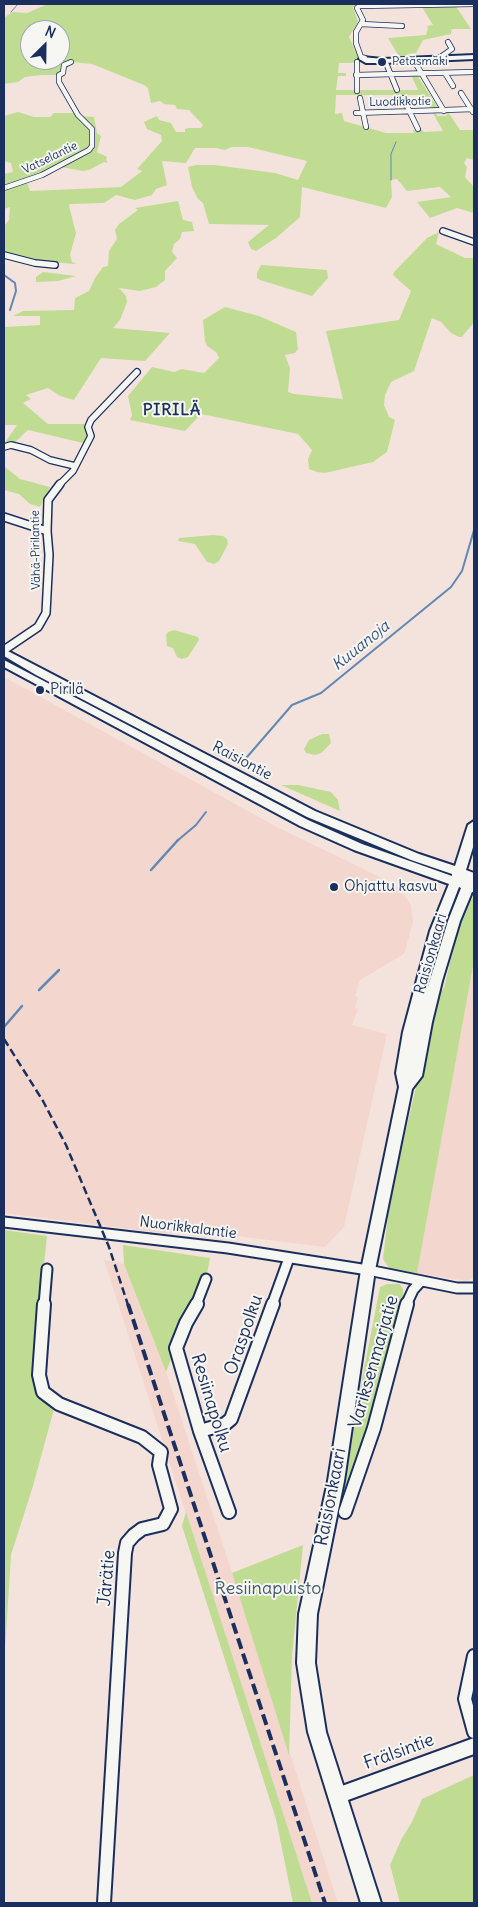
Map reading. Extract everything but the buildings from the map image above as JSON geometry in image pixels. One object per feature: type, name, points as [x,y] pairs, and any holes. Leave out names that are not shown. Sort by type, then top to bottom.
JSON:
[{"type":"main road","name":"Raisiontie","points":[[4,651],[48,677],[310,814],[456,877]]},
{"type":"main road","name":"Raisiontie","points":[[4,663],[304,823],[358,847],[456,877],[472,880]]},
{"type":"main road","name":"Raisionkaari","points":[[371,1903],[317,1732],[306,1663],[306,1639],[311,1594],[331,1506],[351,1392],[368,1270],[406,1087],[403,1073],[412,1020],[436,931],[474,825]]},
{"type":"main road","name":"Raisionkaari","points":[[406,1087],[414,1076],[425,1022],[454,921],[472,880]]},
{"type":"street","points":[[474,4],[359,6],[357,8],[363,20],[356,32],[356,43],[363,57],[362,59],[385,62],[474,57]]},
{"type":"street","points":[[361,24],[402,26]]},
{"type":"street","points":[[439,58],[452,48],[448,42]]},
{"type":"street","points":[[413,59],[444,111],[473,111]]},
{"type":"street","name":"Vatselantie","points":[[4,188],[42,175],[89,150],[92,146],[92,129],[78,115],[59,82],[58,75],[63,73],[64,65],[71,62]]},
{"type":"street","points":[[357,62],[357,91]]},
{"type":"street","points":[[385,62],[397,90]]},
{"type":"street","points":[[356,75],[474,72]]},
{"type":"street","points":[[445,73],[453,86]]},
{"type":"street","points":[[461,94],[473,111]]},
{"type":"street","points":[[360,98],[366,127]]},
{"type":"street","points":[[403,98],[418,129]]},
{"type":"street","name":"Luodikkotie","points":[[356,113],[444,111]]},
{"type":"street","points":[[443,231],[474,242]]},
{"type":"street","points":[[4,255],[34,262],[55,264]]},
{"type":"street","name":"Vähä-Pirilantie","points":[[4,651],[38,627],[46,613],[49,556],[47,532],[48,500],[53,491],[75,466],[90,436],[88,427],[91,420],[137,372]]},
{"type":"street","points":[[5,446],[31,450],[50,460],[75,466]]},
{"type":"street","points":[[4,517],[47,532]]},
{"type":"street","name":"Nuorikkalantie","points":[[4,1222],[218,1246],[368,1270],[457,1288],[474,1288]]},
{"type":"street","name":"Oraspolku","points":[[200,1431],[225,1424],[232,1419],[289,1258]]},
{"type":"street","name":"Järätie","points":[[47,1269],[39,1375],[43,1392],[59,1404],[142,1437],[152,1443],[161,1452],[159,1465],[171,1509],[168,1517],[162,1524],[142,1529],[134,1535],[127,1543],[125,1553],[104,1903]]},
{"type":"street","name":"Resiinapolku","points":[[206,1279],[201,1296],[186,1323],[176,1348],[200,1431],[229,1512]]},
{"type":"street","name":"Variksenmarjatie","points":[[345,1512],[374,1428],[406,1305],[413,1290],[421,1281]]},
{"type":"street","points":[[474,1656],[465,1699],[474,1732]]},
{"type":"street","name":"Frälsintie","points":[[337,1796],[474,1746]]},
{"type":"shaded area","points":[[4,677],[279,828],[384,879],[400,889],[411,905],[413,922],[404,954],[360,980],[355,996],[358,997],[355,1008],[358,1009],[352,1025],[387,1034],[344,1227],[325,1247],[196,1231],[163,1233],[4,1213]]},
{"type":"shaded area","points":[[474,961],[474,1276],[467,1281],[417,1273]]},
{"type":"shaded area","points":[[104,1260],[124,1264],[166,1372],[338,1903],[312,1903]]},
{"type":"green space","points":[[48,4],[376,4],[353,7],[358,22],[349,37],[359,58],[353,63],[339,63],[338,73],[346,73],[346,76],[338,76],[336,90],[418,90],[411,75],[417,75],[438,108],[431,110],[422,95],[336,95],[335,114],[342,113],[344,121],[386,133],[414,133],[413,130],[422,130],[424,132],[443,131],[433,113],[438,116],[447,116],[445,112],[448,112],[460,130],[474,130],[474,160],[467,158],[464,163],[467,167],[465,177],[474,187],[474,213],[457,208],[430,218],[417,202],[451,197],[440,187],[407,191],[397,179],[391,180],[392,197],[386,208],[302,187],[300,217],[276,238],[256,251],[251,249],[248,242],[269,225],[209,224],[203,203],[198,199],[192,187],[188,167],[215,165],[275,173],[298,180],[307,161],[248,147],[231,147],[225,150],[195,148],[186,163],[162,161],[167,185],[156,189],[152,195],[135,200],[116,195],[104,203],[70,204],[76,233],[70,255],[72,262],[77,264],[34,261],[4,254],[4,226],[9,220],[10,207],[4,209],[4,190],[27,182],[30,191],[121,187],[142,171],[137,169],[162,141],[161,135],[147,129],[144,122],[157,116],[159,120],[171,123],[176,132],[185,132],[185,129],[188,128],[201,128],[203,125],[189,110],[177,109],[175,105],[164,104],[160,101],[151,103],[148,88],[144,85],[92,64],[72,62],[70,65],[70,20],[20,20],[20,70],[66,70],[55,75],[25,77],[18,82],[4,84],[4,18],[12,12],[27,13]]},
{"type":"green space","points":[[455,5],[471,29],[452,29],[451,34],[423,40],[416,53],[407,54],[409,58],[400,58],[388,38],[426,35],[427,26],[433,25],[422,7]]},
{"type":"green space","points":[[18,112],[34,117],[50,117],[54,113],[73,113],[90,128],[90,146],[49,170],[4,187],[4,174],[13,172],[11,163],[4,161],[4,116]]},
{"type":"green space","points":[[81,116],[94,117],[97,133],[101,136],[97,152],[107,157],[108,163],[104,162],[83,171],[61,167],[89,151],[93,127]]},
{"type":"green space","points":[[178,201],[183,220],[192,222],[194,231],[182,232],[180,239],[174,244],[172,252],[177,258],[165,271],[165,280],[156,287],[140,291],[119,288],[126,296],[127,302],[120,320],[113,328],[170,333],[145,361],[101,358],[74,400],[60,396],[48,388],[26,395],[31,399],[23,403],[48,424],[86,424],[88,434],[83,443],[28,430],[13,444],[4,444],[17,425],[4,425],[4,327],[40,325],[40,316],[13,316],[23,311],[74,310],[75,298],[89,291],[103,267],[108,266],[109,251],[117,239],[115,230],[119,224],[138,210],[135,208]]},
{"type":"green space","points":[[439,232],[436,244],[465,258],[474,258],[474,322],[462,337],[459,337],[451,333],[441,322],[432,318],[414,371],[391,382],[385,395],[384,405],[389,417],[395,420],[387,452],[373,462],[325,473],[317,472],[309,469],[308,459],[312,450],[298,434],[201,414],[185,431],[130,420],[132,415],[128,396],[152,367],[174,372],[182,369],[204,373],[219,358],[216,352],[207,346],[203,320],[225,307],[259,316],[296,332],[298,349],[295,353],[285,355],[290,368],[288,392],[343,399],[326,331],[399,320],[411,291],[393,275],[394,272],[427,238]]},
{"type":"green space","points":[[261,265],[327,270],[328,278],[312,296],[260,280],[257,278],[257,273]]},
{"type":"green space","points":[[43,272],[76,276],[58,281],[36,282],[36,277]]},
{"type":"green space","points":[[4,466],[20,479],[50,487],[40,507],[30,504],[19,494],[4,490]]},
{"type":"green space","points":[[223,536],[227,539],[228,544],[219,561],[214,564],[207,562],[195,544],[178,541],[179,538]]},
{"type":"green space","points":[[174,630],[198,637],[199,640],[188,657],[182,659],[177,657],[173,648],[167,646],[166,635]]},
{"type":"green space","points":[[322,734],[329,734],[331,743],[321,753],[315,755],[306,753],[304,749],[309,740]]},
{"type":"green space","points":[[281,785],[298,785],[331,792],[338,800],[340,811]]},
{"type":"green space","points":[[474,897],[474,961],[417,1273],[400,1272],[390,1269],[383,1259],[390,1199],[437,996],[444,988],[461,915],[467,902]]},
{"type":"green space","points":[[4,1230],[47,1236],[32,1378],[54,1409],[33,1486],[11,1555],[4,1667]]},
{"type":"green space","points":[[123,1245],[210,1258],[203,1296],[178,1342],[166,1372],[124,1264]]},
{"type":"green space","points":[[387,1284],[400,1284],[403,1289],[403,1299],[356,1467],[333,1528],[380,1287]]},
{"type":"green space","points":[[186,1512],[312,1903],[293,1903],[276,1819],[182,1526]]},
{"type":"green space","name":"Resiinapuisto","points":[[303,1545],[292,1656],[289,1755],[232,1573]]},
{"type":"green space","points":[[474,1775],[474,1903],[400,1903],[390,1865],[422,1799]]},
{"type":"waterway","points":[[11,12],[18,4]]},
{"type":"waterway","points":[[391,180],[391,154],[396,142]]},
{"type":"waterway","points":[[4,275],[15,283],[16,291],[10,310]]},
{"type":"waterway","name":"Kuuanoja","points":[[241,764],[292,705],[321,693],[451,587],[462,571],[474,530]]},
{"type":"waterway","points":[[177,841],[196,825],[206,812]]},
{"type":"waterway","points":[[151,870],[177,841]]},
{"type":"waterway","points":[[39,990],[59,970]]},
{"type":"waterway","points":[[4,1027],[22,1006]]},
{"type":"railway","points":[[4,1039],[43,1101],[66,1145],[109,1247],[128,1305]]},
{"type":"railway","points":[[128,1304],[325,1903]]},
{"type":"place","name":"Petäsmäki","points":[[382,62]]},
{"type":"place","name":"Pirilä","points":[[40,690]]},
{"type":"place","name":"Ohjattu kasvu","points":[[334,887]]},
{"type":"district","name":"PIRILÄ","points":[[172,410]]}]
